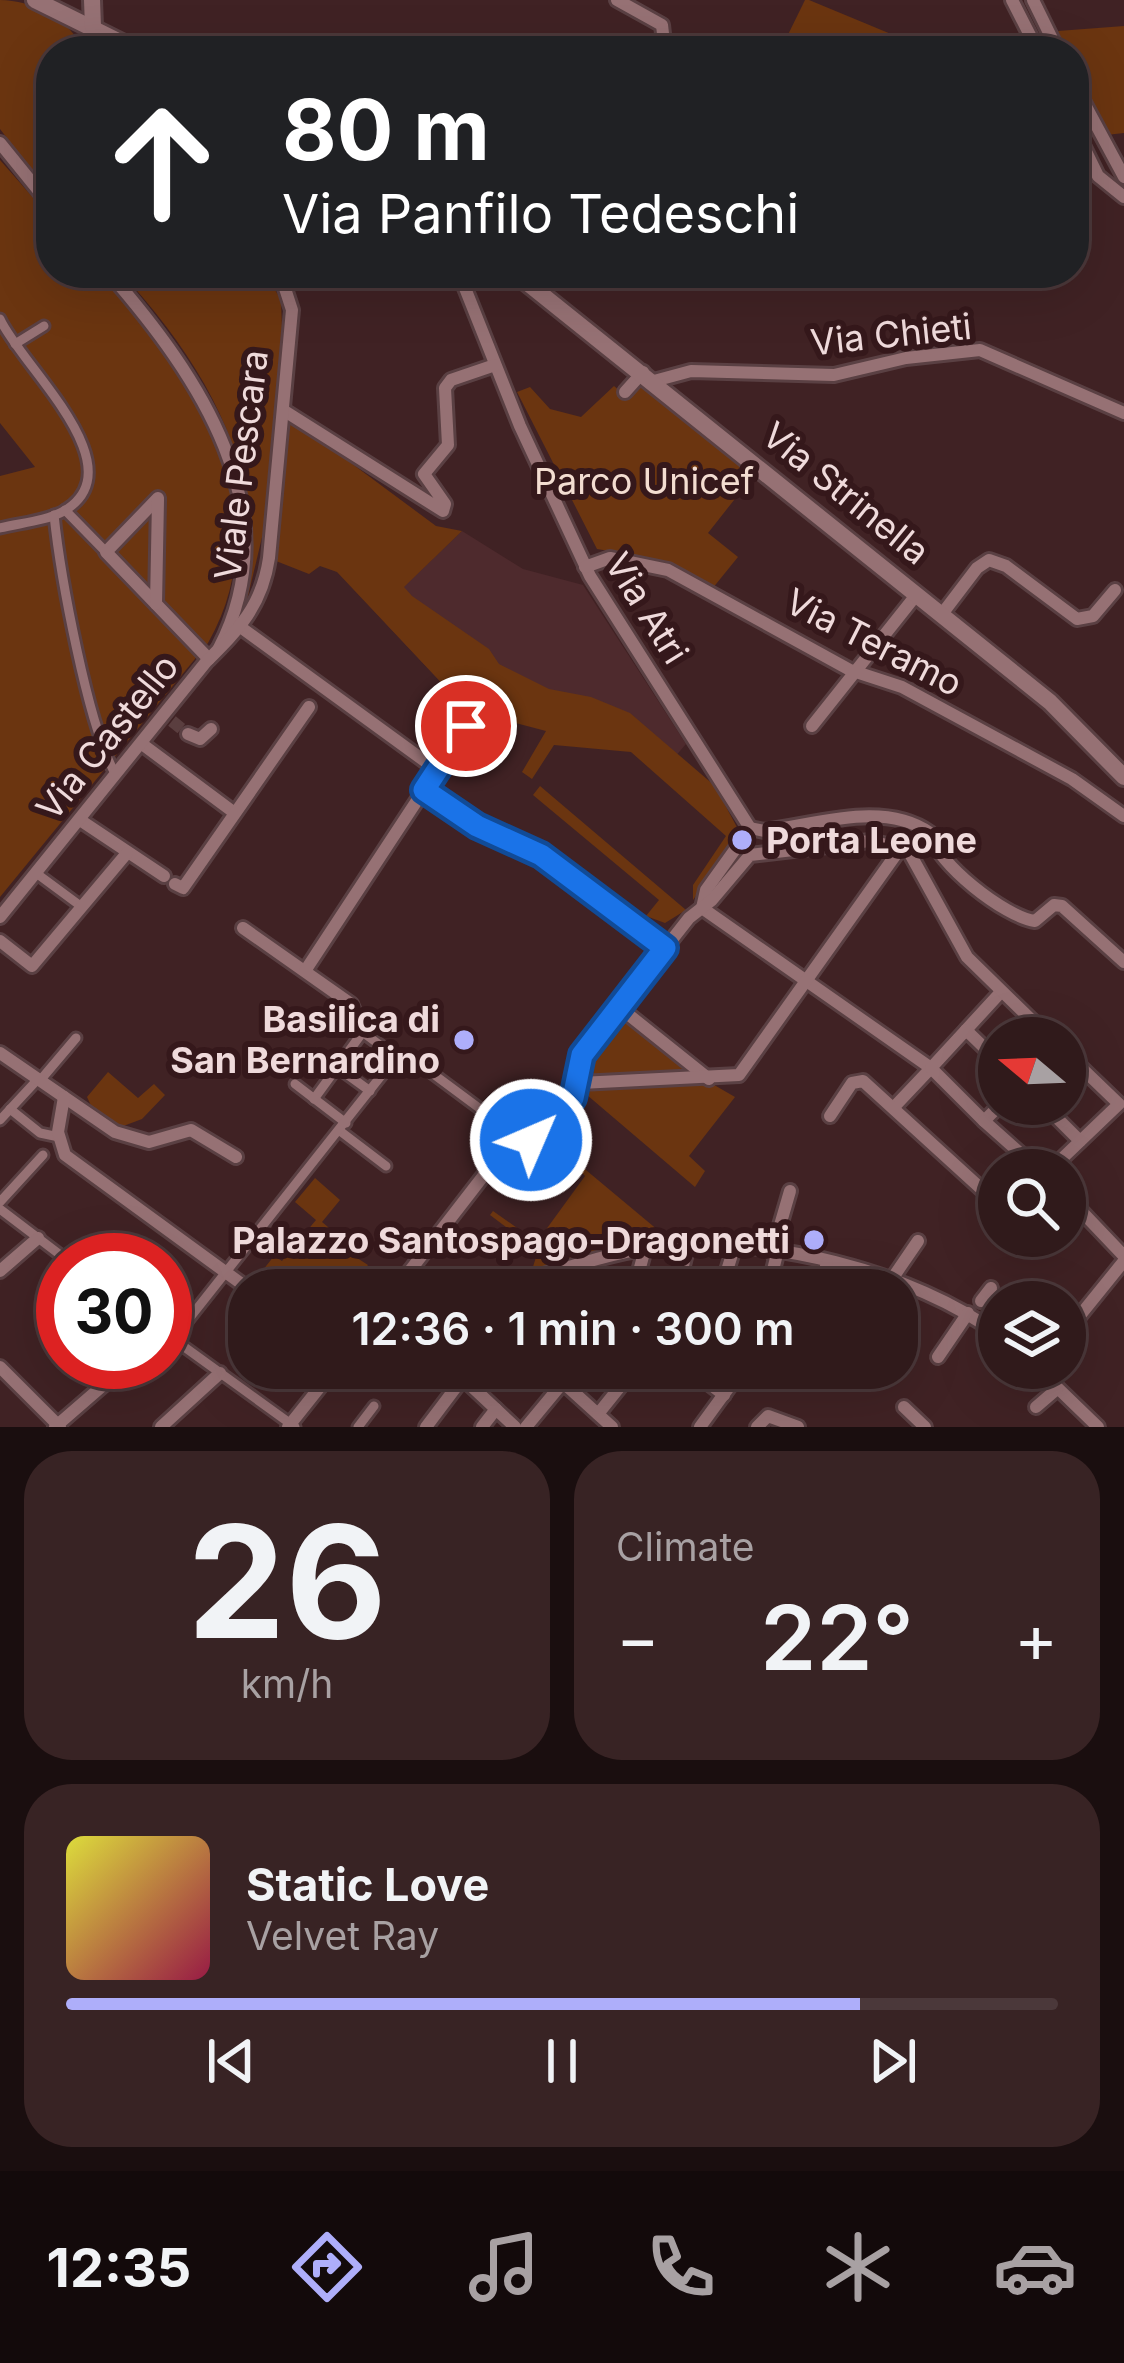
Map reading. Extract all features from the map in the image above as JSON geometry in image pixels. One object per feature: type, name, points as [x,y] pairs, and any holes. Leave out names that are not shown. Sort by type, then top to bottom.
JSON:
[{"type":"main road","points":[[35,0],[109,36]]},
{"type":"main road","points":[[92,0],[92,27]]},
{"type":"main road","name":"Via Strinella","points":[[535,288],[1074,722],[1124,777]]},
{"type":"street","points":[[617,0],[662,25],[663,36]]},
{"type":"street","points":[[1012,0],[1030,36]]},
{"type":"street","points":[[1033,0],[1051,36]]},
{"type":"street","points":[[92,27],[93,36]]},
{"type":"street","points":[[1089,112],[1124,177]]},
{"type":"street","points":[[0,143],[36,187]]},
{"type":"street","points":[[1089,158],[1098,176],[1124,197]]},
{"type":"street","points":[[121,288],[190,375],[226,446],[244,538],[237,623],[437,770]]},
{"type":"street","name":"Viale Pescara","points":[[237,623],[266,576],[292,310],[285,288]]},
{"type":"street","name":"Via Atri","points":[[466,288],[585,566],[745,836]]},
{"type":"street","points":[[0,319],[87,449],[87,482],[60,513],[0,527]]},
{"type":"street","points":[[15,344],[44,326]]},
{"type":"street","name":"Via Chieti","points":[[649,376],[691,371],[838,374],[906,358],[980,350],[1124,413]]},
{"type":"street","points":[[283,410],[443,511],[445,504],[424,474],[448,443],[445,388],[451,380],[495,365]]},
{"type":"street","points":[[625,392],[649,376]]},
{"type":"street","points":[[106,552],[158,498],[156,604]]},
{"type":"street","points":[[60,513],[213,655]]},
{"type":"street","points":[[60,513],[88,681],[116,775]]},
{"type":"street","name":"Via Teramo","points":[[585,566],[610,558],[668,570],[855,672],[902,687],[1072,779],[1124,816]]},
{"type":"street","points":[[942,614],[976,568],[989,560],[1006,566],[1077,619],[1093,616],[1114,590]]},
{"type":"street","points":[[812,726],[917,594]]},
{"type":"street","name":"Via Castello","points":[[0,917],[168,718],[237,623]]},
{"type":"street","points":[[80,820],[174,883],[203,858],[308,707]]},
{"type":"street","points":[[305,970],[466,726]]},
{"type":"street","points":[[188,734],[200,739],[211,729]]},
{"type":"street","points":[[142,744],[232,811]]},
{"type":"street","points":[[424,790],[477,826],[541,855],[665,948]]},
{"type":"street","points":[[702,908],[706,890],[745,836],[854,816],[917,825],[930,833],[937,854],[1007,913],[1035,920],[1052,907],[1062,906],[1124,962]]},
{"type":"street","points":[[411,1269],[484,1174],[519,1144],[542,1136],[564,1116],[580,1083],[582,1055],[665,948],[751,855],[870,841],[902,846],[917,860],[962,950],[1027,1017]]},
{"type":"street","points":[[580,1083],[728,1080],[742,1072],[902,846]]},
{"type":"street","points":[[0,941],[32,966],[128,854]]},
{"type":"street","points":[[36,873],[82,907]]},
{"type":"street","points":[[702,908],[931,1068],[978,1115]]},
{"type":"street","points":[[243,928],[351,1004],[360,1027],[396,1058]]},
{"type":"street","points":[[896,1106],[1000,993]]},
{"type":"street","points":[[619,1007],[709,1079]]},
{"type":"street","points":[[314,1099],[360,1027]]},
{"type":"street","points":[[966,1030],[978,1041]]},
{"type":"street","points":[[0,1120],[76,1038]]},
{"type":"street","points":[[0,1053],[93,1118],[143,1141],[192,1130],[236,1157]]},
{"type":"street","points":[[192,1311],[396,1058],[409,1056],[511,1131],[519,1144]]},
{"type":"street","points":[[333,1065],[370,1091]]},
{"type":"street","points":[[1072,1149],[1119,1104],[1086,1072]]},
{"type":"street","points":[[830,1116],[857,1080],[896,1106],[978,1185]]},
{"type":"street","points":[[295,1084],[386,1166]]},
{"type":"street","points":[[36,1236],[0,1205],[51,1146],[61,1095]]},
{"type":"street","points":[[10,1108],[51,1146],[228,1278]]},
{"type":"street","points":[[988,1125],[1015,1149]]},
{"type":"street","points":[[1064,1125],[1080,1141]]},
{"type":"street","points":[[772,1269],[790,1190]]},
{"type":"street","points":[[1086,1215],[1124,1257],[1086,1307]]},
{"type":"street","points":[[0,1271],[36,1240]]},
{"type":"street","points":[[899,1269],[918,1241]]},
{"type":"street","points":[[570,1269],[645,1249],[688,1245],[734,1247],[850,1269]]},
{"type":"street","points":[[682,1269],[688,1245]]},
{"type":"street","points":[[727,1269],[734,1247]]},
{"type":"street","points":[[640,1269],[645,1249]]},
{"type":"street","points":[[825,1269],[827,1263]]},
{"type":"street","points":[[918,1290],[978,1315]]},
{"type":"street","points":[[938,1358],[978,1304]]},
{"type":"street","points":[[192,1352],[292,1426],[319,1389]]},
{"type":"street","points":[[0,1367],[57,1426],[99,1389]]},
{"type":"street","points":[[160,1427],[220,1372]]},
{"type":"street","points":[[426,1427],[449,1389]]},
{"type":"street","points":[[475,1389],[515,1427]]},
{"type":"street","points":[[526,1427],[557,1389]]},
{"type":"street","points":[[569,1389],[612,1427]]},
{"type":"street","points":[[598,1414],[618,1389]]},
{"type":"street","points":[[716,1389],[724,1395]]},
{"type":"street","points":[[700,1427],[728,1389]]},
{"type":"street","points":[[1036,1407],[1057,1389],[1098,1427]]},
{"type":"street","points":[[358,1427],[374,1406]]},
{"type":"street","points":[[904,1407],[925,1427]]},
{"type":"street","points":[[482,1427],[496,1409]]},
{"type":"street","points":[[759,1424],[770,1416],[797,1427]]},
{"type":"shaded area","points":[[462,531],[523,569],[583,585],[686,744],[668,765],[640,741],[467,710],[376,613]]},
{"type":"green space","points":[[0,0],[49,14],[75,36],[36,36],[36,176],[0,129]]},
{"type":"green space","points":[[809,0],[896,36],[787,36]]},
{"type":"green space","points":[[1124,26],[1124,133],[1106,135],[1089,98],[1089,36],[1060,36],[1058,31]]},
{"type":"green space","points":[[0,160],[36,201],[36,288],[112,288],[193,399],[216,445],[231,493],[236,542],[229,592],[208,643],[0,897],[0,476],[35,467],[0,423]]},
{"type":"green space","points":[[134,288],[274,288],[281,300],[263,533],[244,613],[251,564],[241,472],[206,387]]},
{"type":"green space","name":"Parco Unicef","points":[[641,384],[753,476],[708,533],[738,557],[712,589],[646,557],[597,549],[517,392],[530,387],[550,409],[581,417],[614,386],[628,398]]},
{"type":"green space","points":[[289,417],[436,526],[462,531],[404,587],[412,596],[489,649],[499,664],[549,689],[591,697],[630,713],[715,786],[740,833],[693,900],[693,885],[726,836],[631,752],[554,745],[532,779],[522,772],[546,731],[467,710],[337,572],[320,566],[309,574],[276,561]]},
{"type":"green space","points":[[540,786],[686,910],[665,923],[646,916],[659,900],[533,795]]},
{"type":"green space","points":[[625,1017],[703,1075],[592,1082],[595,1058]]},
{"type":"green space","points":[[108,1072],[138,1098],[154,1084],[165,1095],[142,1119],[118,1128],[94,1112],[87,1097]]},
{"type":"green space","points":[[709,1082],[735,1097],[689,1156],[705,1171],[695,1187],[587,1095],[594,1086]]},
{"type":"green space","points":[[556,1145],[659,1231],[654,1237],[532,1269],[538,1251],[490,1215],[493,1211],[537,1242],[585,1176]]},
{"type":"green space","points":[[315,1178],[340,1200],[322,1222],[341,1238],[337,1245],[368,1265],[365,1269],[264,1269],[274,1256],[282,1261],[316,1220],[295,1202]]},
{"type":"tunnel","points":[[172,721],[188,734]]},
{"type":"place","name":"Porta Leone","points":[[742,840]]},
{"type":"place","name":"Basilica di San Bernardino","points":[[464,1040]]},
{"type":"place","name":"Palazzo Santospago-Dragonetti","points":[[814,1240]]},
{"type":"route","points":[[466,726],[424,790],[477,826],[541,855],[665,948],[582,1055],[580,1083],[573,1098],[546,1133],[531,1140]]}]
